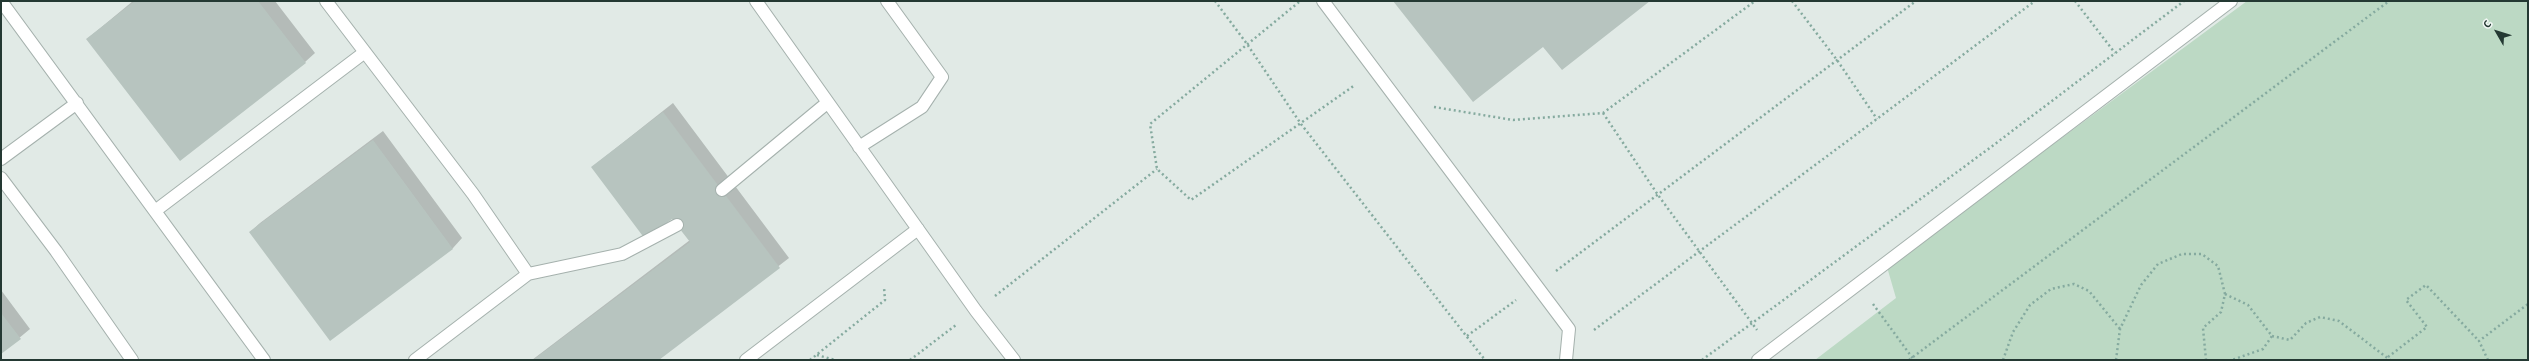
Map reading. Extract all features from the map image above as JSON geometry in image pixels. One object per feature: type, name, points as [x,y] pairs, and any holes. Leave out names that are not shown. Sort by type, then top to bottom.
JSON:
[{"type":"lane","points":[[2,1],[264,360]]},
{"type":"lane","points":[[326,1],[473,194],[528,274]]},
{"type":"lane","points":[[756,1],[976,311],[1014,360]]},
{"type":"lane","points":[[859,147],[922,107],[942,77],[887,1]]},
{"type":"lane","points":[[1323,1],[1569,329],[1566,355]]},
{"type":"lane","points":[[1758,360],[1857,283],[2231,1]]},
{"type":"lane","points":[[155,211],[365,52]]},
{"type":"lane","points":[[1,159],[76,103]]},
{"type":"lane","points":[[722,190],[827,103]]},
{"type":"lane","points":[[1,178],[56,251],[132,360]]},
{"type":"lane","points":[[415,360],[528,274],[622,254],[677,224]]},
{"type":"lane","points":[[746,360],[918,229]]},
{"type":"path","points":[[1215,1],[1247,44],[1301,124],[1485,360]]},
{"type":"path","points":[[1792,1],[1837,60],[1877,119]]},
{"type":"path","points":[[1467,336],[1658,195],[1916,1]]},
{"type":"path","points":[[1566,355],[1699,252],[2035,1]]},
{"type":"path","points":[[2075,1],[2115,53]]},
{"type":"path","points":[[1702,360],[2184,1]]},
{"type":"path","points":[[1857,283],[1912,359],[2389,1]]},
{"type":"path","points":[[1603,114],[1658,195],[1772,350]]},
{"type":"path","points":[[910,360],[976,311],[1157,169]]},
{"type":"path","points":[[2116,360],[2120,329],[2140,285],[2158,264],[2182,254],[2202,254],[2218,266],[2225,294],[2221,312],[2203,328],[2206,360]]},
{"type":"path","points":[[810,360],[885,300],[880,258]]},
{"type":"path","points":[[2003,360],[2013,332],[2030,305],[2051,289],[2074,284],[2089,291],[2120,329]]},
{"type":"path","points":[[2388,357],[2427,327],[2406,300],[2426,285],[2479,341],[2488,360]]},
{"type":"path","points":[[2225,294],[2248,305],[2272,336],[2290,340],[2306,323],[2320,317],[2339,321],[2390,360]]},
{"type":"path","points":[[2479,341],[2528,304]]},
{"type":"path","points":[[2232,360],[2263,349],[2272,336]]},
{"type":"path","points":[[817,355],[835,360]]},
{"type":"green space","points":[[2247,1],[2528,1],[2528,360],[1815,360],[1896,298],[1887,267]]},
{"type":"building","points":[[135,1],[258,1],[306,63],[180,161],[86,39]]},
{"type":"building","points":[[1393,1],[1650,1],[1562,70],[1543,47],[1473,102]]},
{"type":"building","points":[[663,112],[780,268],[659,360],[533,360],[690,242],[672,219],[645,239],[591,167]]},
{"type":"building","points":[[373,140],[453,249],[330,341],[249,232]]},
{"type":"building","points":[[1,313],[21,339],[1,354]]}]
